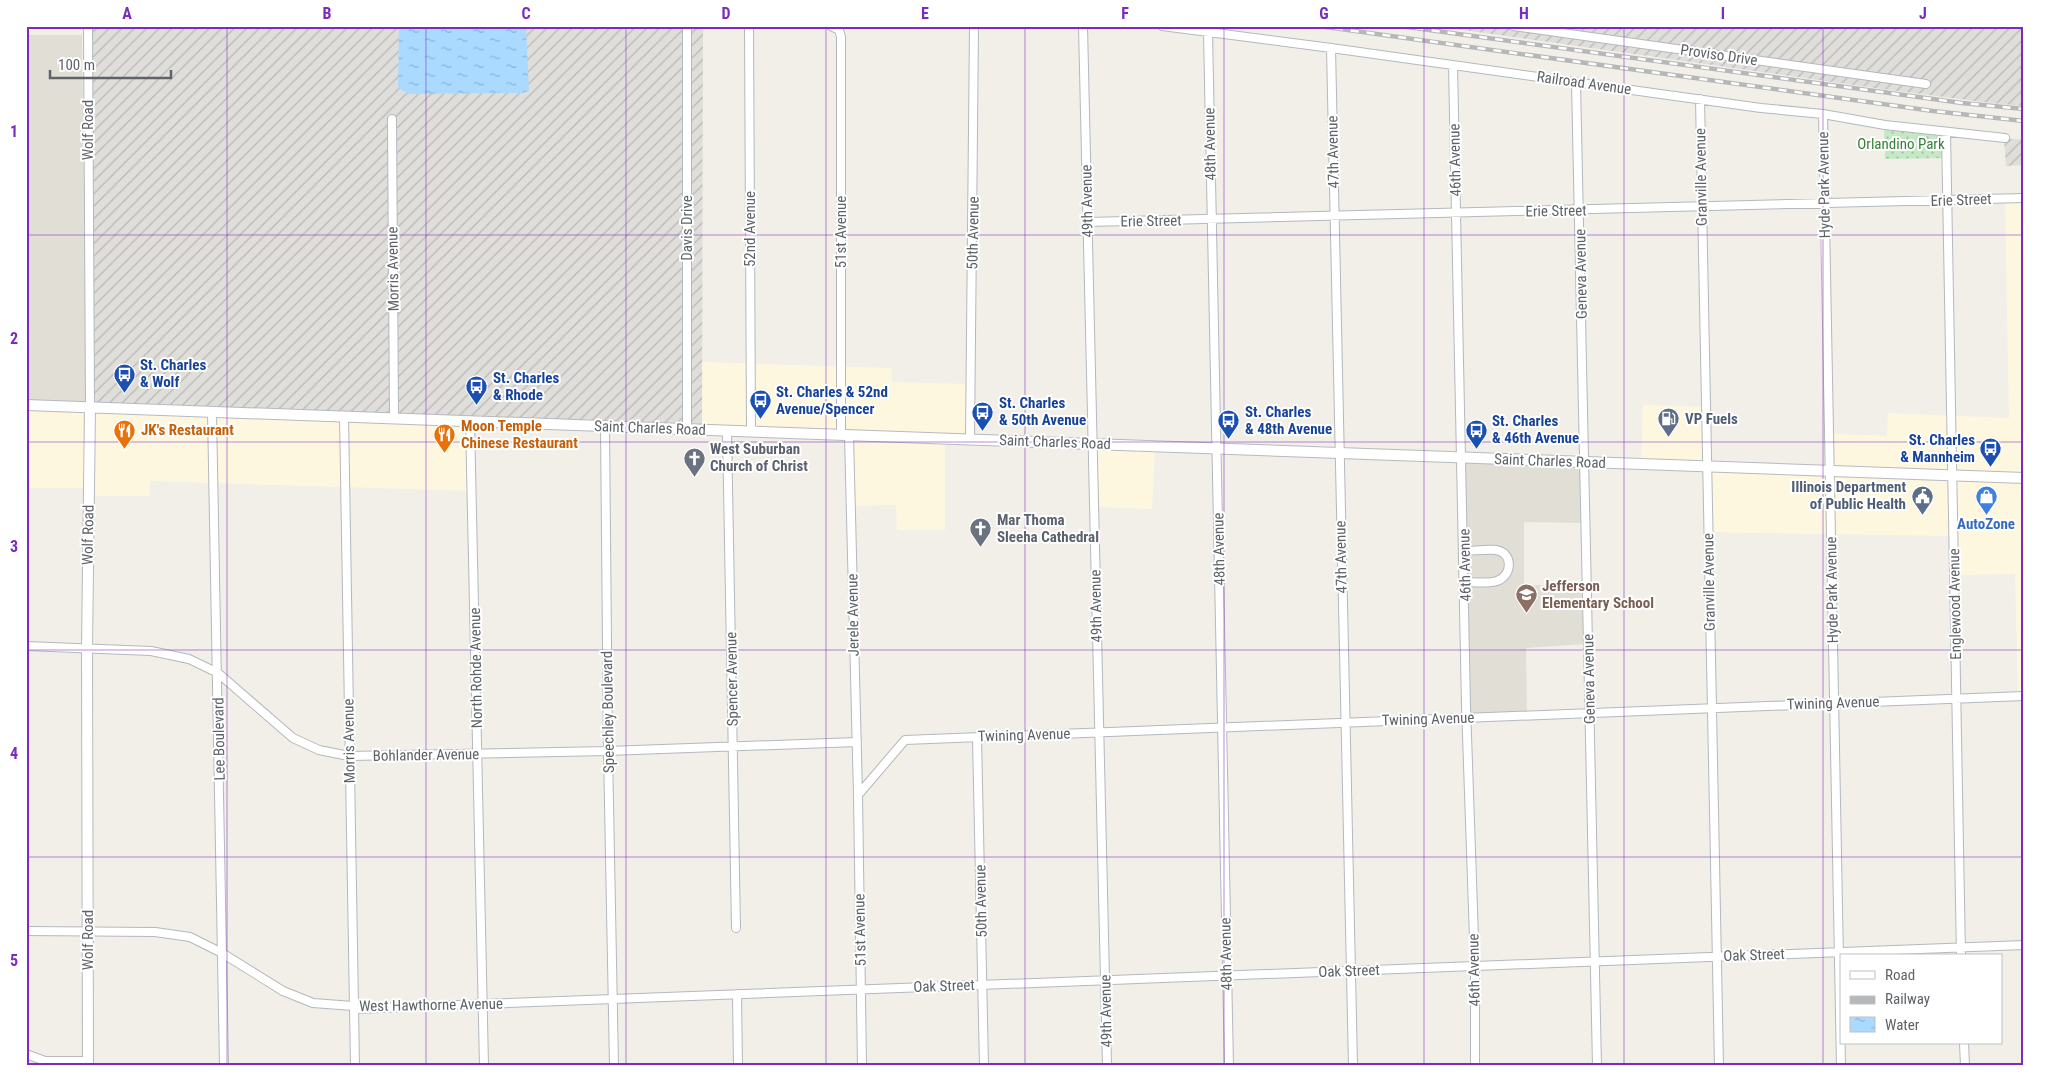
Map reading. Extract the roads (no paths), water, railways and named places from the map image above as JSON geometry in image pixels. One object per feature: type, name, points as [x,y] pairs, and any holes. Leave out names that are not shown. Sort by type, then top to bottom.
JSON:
[{"type":"main road","name":"Saint Charles Road","points":[[26,405],[2024,478]]},
{"type":"main road","name":"Wolf Road","points":[[88,1064],[87,649],[90,407]]},
{"type":"street","name":"Wolf Road","points":[[88,26],[90,407]]},
{"type":"street","name":"Davis Drive","points":[[687,26],[687,429]]},
{"type":"street","name":"52nd Avenue","points":[[749,26],[751,431]]},
{"type":"street","name":"51st Avenue","points":[[831,26],[839,30],[841,37],[845,435]]},
{"type":"street","name":"50th Avenue","points":[[970,439],[974,26]]},
{"type":"street","name":"49th Avenue","points":[[1083,26],[1107,1066]]},
{"type":"street","name":"Railroad Avenue","points":[[1162,26],[1761,108],[1822,114],[1885,125],[2005,138]]},
{"type":"street","name":"Proviso Drive","points":[[1513,26],[1926,84]]},
{"type":"street","name":"48th Avenue","points":[[1208,32],[1229,1066]]},
{"type":"street","name":"47th Avenue","points":[[1331,48],[1344,722],[1352,971],[1352,1066]]},
{"type":"street","name":"46th Avenue","points":[[1453,65],[1476,1066]]},
{"type":"street","name":"Geneva Avenue","points":[[1576,82],[1597,1066]]},
{"type":"street","name":"Granville Avenue","points":[[1700,99],[1719,1066]]},
{"type":"street","name":"Hyde Park Avenue","points":[[1822,114],[1840,1009]]},
{"type":"street","name":"Morris Avenue","points":[[392,119],[394,418]]},
{"type":"street","name":"Englewood Avenue","points":[[1946,132],[1962,954]]},
{"type":"street","name":"Erie Street","points":[[1088,222],[2024,198]]},
{"type":"street","name":"Lee Boulevard","points":[[212,412],[224,1066]]},
{"type":"street","name":"Morris Avenue","points":[[344,416],[355,1066]]},
{"type":"street","name":"North Rohde Avenue","points":[[470,421],[484,1066]]},
{"type":"street","name":"Speechley Boulevard","points":[[605,426],[608,751],[614,1066]]},
{"type":"street","name":"Spencer Avenue","points":[[727,431],[736,928]]},
{"type":"street","name":"Jerele Avenue","points":[[845,435],[858,795]]},
{"type":"street","points":[[1464,551],[1497,550],[1505,555],[1509,567],[1508,573],[1495,582],[1465,582]]},
{"type":"street","name":"Bohlander Avenue","points":[[26,646],[151,651],[189,659],[218,673],[293,738],[318,750],[350,756],[608,751],[856,742]]},
{"type":"street","name":"Twining Avenue","points":[[858,795],[904,740],[2024,696]]},
{"type":"street","name":"50th Avenue","points":[[977,737],[984,1066]]},
{"type":"street","name":"51st Avenue","points":[[858,795],[862,1066]]},
{"type":"street","name":"West Hawthorne Avenue","points":[[26,931],[155,932],[190,937],[222,953],[283,991],[313,1003],[353,1006],[354,1009],[674,997]]},
{"type":"street","name":"Oak Street","points":[[674,997],[2024,945]]},
{"type":"street","points":[[737,994],[738,1066]]},
{"type":"street","name":"Hyde Park Avenue","points":[[1841,1044],[1841,1066]]},
{"type":"street","points":[[1964,1044],[1965,1066]]},
{"type":"street","points":[[27,1057],[45,1061],[88,1064]]},
{"type":"water","points":[[399,26],[526,26],[529,91],[522,93],[409,94],[398,88]]},
{"type":"railway","points":[[1319,26],[1933,111],[2024,121]]},
{"type":"railway","points":[[1400,26],[1962,103],[2024,109]]},
{"type":"place","name":"St. Charles & Wolf","points":[[124,393]]},
{"type":"place","name":"St. Charles & Rhode","points":[[477,406]]},
{"type":"place","name":"St. Charles & 52nd Avenue/Spencer","points":[[760,420]]},
{"type":"place","name":"St. Charles & 50th Avenue","points":[[983,431]]},
{"type":"place","name":"VP Fuels","points":[[1669,438]]},
{"type":"place","name":"St. Charles & 48th Avenue","points":[[1229,440]]},
{"type":"place","name":"JK's Restaurant","points":[[125,449]]},
{"type":"place","name":"St. Charles & 46th Avenue","points":[[1476,449]]},
{"type":"place","name":"Moon Temple Chinese Restaurant","points":[[445,454]]},
{"type":"place","name":"St. Charles & Mannheim","points":[[1991,468]]},
{"type":"place","name":"West Suburban Church of Christ","points":[[694,477]]},
{"type":"place","name":"Illinois Department of Public Health","points":[[1922,515]]},
{"type":"place","name":"AutoZone","points":[[1986,515]]},
{"type":"place","name":"Mar Thoma Sleeha Cathedral","points":[[981,548]]},
{"type":"place","name":"Jefferson Elementary School","points":[[1526,614]]},
{"type":"park label","name":"Orlandino Park","points":[[1901,144]]}]
